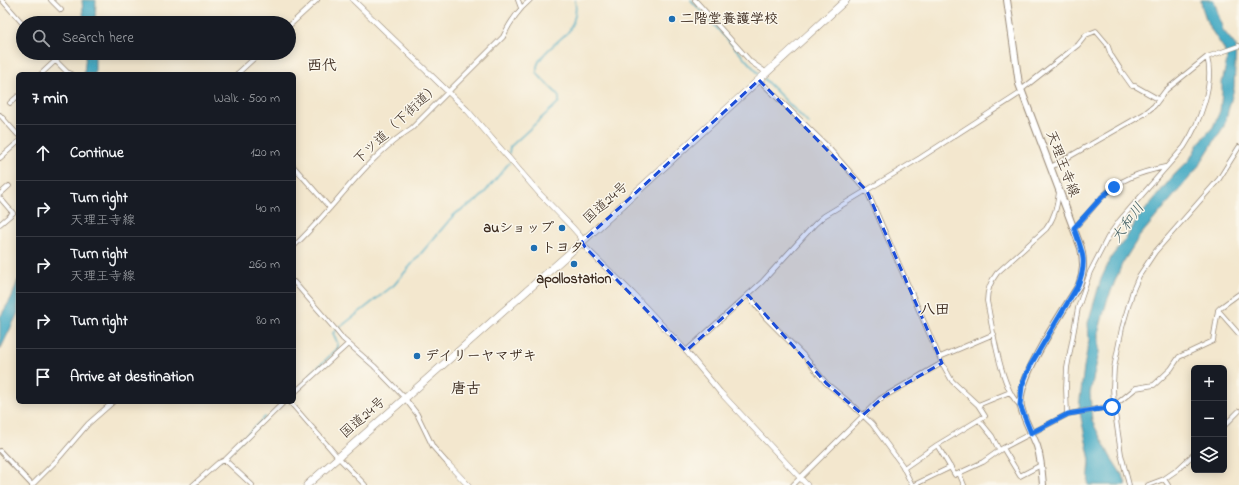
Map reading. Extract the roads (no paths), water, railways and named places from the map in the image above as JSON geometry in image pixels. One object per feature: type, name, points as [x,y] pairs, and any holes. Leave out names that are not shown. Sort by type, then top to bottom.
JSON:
[{"type":"highway","name":"国道24号","points":[[307,485],[582,242],[846,0]]},
{"type":"main road","name":"天理王寺線","points":[[1007,0],[1022,91],[1074,228],[1084,265],[1083,274],[1078,285],[1030,366],[1022,386],[1020,405],[1038,448],[1043,485]]},
{"type":"street","points":[[2,0],[16,16]]},
{"type":"street","points":[[51,0],[61,10]]},
{"type":"street","points":[[296,20],[317,0]]},
{"type":"street","points":[[353,0],[449,91],[580,236],[586,247],[633,294],[686,351],[720,392],[807,485]]},
{"type":"street","points":[[518,0],[521,8]]},
{"type":"street","name":"下ツ道（下街道）","points":[[296,244],[371,161],[401,135],[412,128],[503,37],[509,24],[521,8],[530,0]]},
{"type":"street","points":[[695,0],[751,62],[767,72]]},
{"type":"street","points":[[686,351],[770,275],[819,220],[867,191],[1022,91],[1078,45],[1086,35],[1096,31],[1107,44],[1115,61],[1132,86],[1135,86],[1158,99]]},
{"type":"street","points":[[1051,167],[1144,114],[1154,106],[1166,90],[1208,56],[1239,46]]},
{"type":"street","points":[[1068,414],[1066,388],[1067,368],[1078,308],[1090,272],[1105,243],[1120,220],[1184,147],[1191,136],[1202,112],[1209,71],[1208,56]]},
{"type":"street","points":[[239,72],[252,60]]},
{"type":"street","points":[[44,72],[55,61],[66,72]]},
{"type":"street","points":[[759,80],[826,145],[867,191],[942,363],[952,381],[978,405],[985,416],[937,445],[904,468]]},
{"type":"street","points":[[10,103],[16,98]]},
{"type":"street","points":[[0,116],[16,133]]},
{"type":"street","points":[[0,124],[4,120]]},
{"type":"street","points":[[0,158],[16,144]]},
{"type":"street","points":[[1129,485],[1121,454],[1113,406],[1113,387],[1114,368],[1118,347],[1133,290],[1139,276],[1155,252],[1219,179],[1239,147]]},
{"type":"street","points":[[1074,228],[1102,197],[1119,183],[1136,174],[1165,167]]},
{"type":"street","points":[[296,169],[330,208]]},
{"type":"street","points":[[0,194],[9,186]]},
{"type":"street","points":[[1020,405],[1016,402],[1005,381],[987,301],[989,286],[997,273],[1046,229],[1052,221],[1056,210],[1060,189]]},
{"type":"street","points":[[0,198],[14,212],[0,224]]},
{"type":"street","points":[[296,284],[348,344],[374,366],[405,399],[417,414],[433,447],[468,485]]},
{"type":"street","points":[[937,445],[955,475],[983,462],[1001,449],[1068,414],[1113,406],[1136,388],[1154,385],[1171,369],[1179,357],[1213,341],[1218,310],[1239,294]]},
{"type":"street","points":[[748,295],[766,318],[805,357],[826,383],[863,415],[877,430],[904,468],[913,485],[950,467]]},
{"type":"street","points":[[1218,310],[1239,334]]},
{"type":"street","points":[[940,357],[994,334]]},
{"type":"street","points":[[296,391],[348,344]]},
{"type":"street","points":[[793,485],[863,415],[886,395],[942,363]]},
{"type":"street","points":[[978,405],[1010,392]]},
{"type":"street","points":[[0,451],[32,485],[58,459],[88,424],[112,404]]},
{"type":"street","points":[[193,485],[218,463],[225,460],[282,404]]},
{"type":"street","points":[[292,404],[365,485]]},
{"type":"street","points":[[1227,423],[1239,411]]},
{"type":"street","points":[[980,420],[1020,476],[1041,465]]},
{"type":"street","points":[[1148,485],[1164,479],[1177,470],[1191,457]]},
{"type":"street","points":[[225,460],[252,485]]},
{"type":"street","points":[[959,473],[964,485]]},
{"type":"street","points":[[1164,479],[1168,485]]},
{"type":"water","points":[[82,0],[96,0],[95,16],[83,16]]},
{"type":"water","points":[[1201,0],[1214,0],[1223,30],[1236,46],[1234,89],[1224,126],[1196,170],[1139,237],[1122,264],[1107,301],[1099,330],[1099,353],[1090,393],[1092,421],[1110,456],[1124,478],[1126,485],[1088,485],[1090,460],[1079,408],[1089,340],[1088,323],[1101,279],[1112,256],[1126,238],[1137,220],[1173,176],[1190,159],[1198,144],[1213,127],[1220,111],[1222,83],[1227,60],[1224,49],[1208,25]]},
{"type":"water","points":[[85,60],[95,60],[95,72],[84,72]]},
{"type":"water","points":[[16,286],[16,317],[0,350],[0,317],[12,297]]},
{"type":"waterway","points":[[509,153],[510,147],[559,102],[558,95],[540,77],[537,69],[538,63],[542,57],[569,31],[575,16],[575,0]]},
{"type":"waterway","points":[[691,0],[760,75]]},
{"type":"waterway","points":[[764,79],[809,124]]},
{"type":"waterway","points":[[311,374],[338,348],[338,344],[333,333],[394,285],[453,216],[481,197],[509,163]]},
{"type":"waterway","points":[[222,459],[265,417]]},
{"type":"place","name":"二階堂養護学校","points":[[672,19]]},
{"type":"place","name":"auショップ","points":[[562,228]]},
{"type":"place","name":"トヨタ","points":[[534,248]]},
{"type":"place","name":"apollostation","points":[[574,264]]},
{"type":"place","name":"デイリーヤマザキ","points":[[417,356]]},
{"type":"district","name":"西代","points":[[322,66]]},
{"type":"district","name":"八田","points":[[935,310]]},
{"type":"district","name":"唐古","points":[[466,389]]},
{"type":"water label","name":"大和川","points":[[1128,223]]}]
